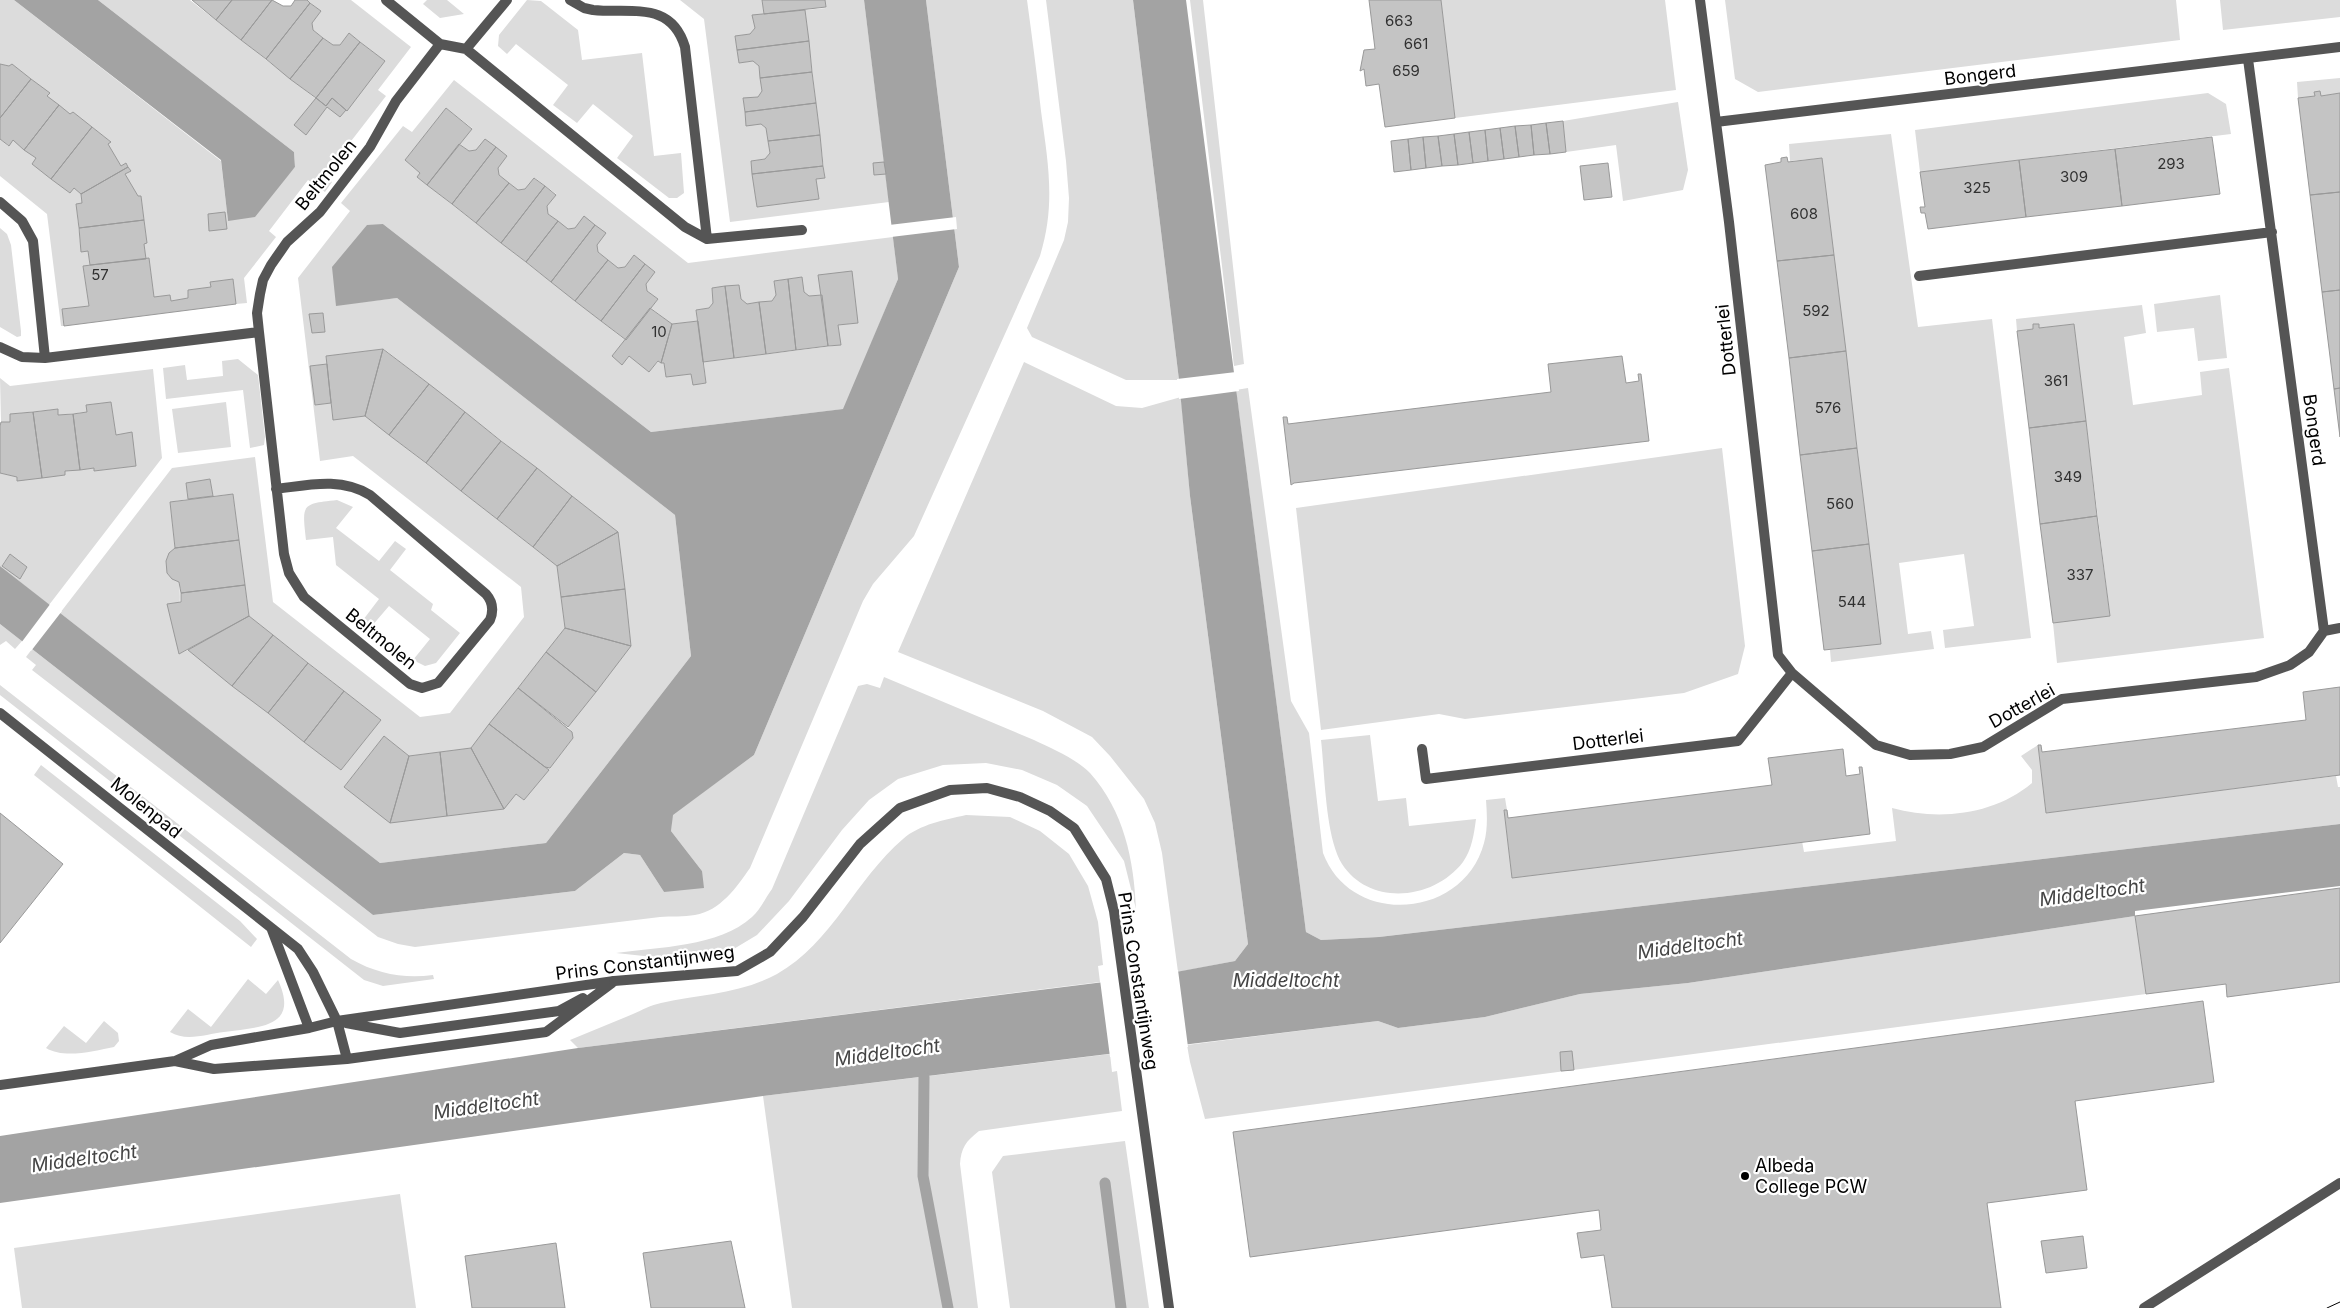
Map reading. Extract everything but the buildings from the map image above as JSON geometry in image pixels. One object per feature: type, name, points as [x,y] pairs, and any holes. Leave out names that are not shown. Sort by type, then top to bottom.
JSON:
[{"type":"street","points":[[386,0],[440,44],[466,49],[685,227],[707,239],[802,230]]},
{"type":"street","points":[[466,49],[507,0]]},
{"type":"street","points":[[570,0],[584,8],[593,10],[648,11],[658,14],[677,26],[685,47],[707,239]]},
{"type":"street","name":"Dotterlei","points":[[1700,0],[1778,655],[1792,673],[1876,745],[1910,755],[1950,754],[1983,746],[2062,699],[2256,677],[2290,665],[2308,652],[2324,631]]},
{"type":"street","name":"Beltmolen","points":[[276,488],[328,483],[354,486],[370,495],[486,594],[491,601],[493,609],[490,620],[438,684],[422,688],[410,684],[304,597],[289,573],[284,554],[276,488],[257,313],[263,280],[271,265],[288,242],[320,212],[370,147],[396,101],[440,44]]},
{"type":"street","name":"Bongerd","points":[[1716,122],[2340,47]]},
{"type":"street","name":"Bongerd","points":[[2248,58],[2324,631]]},
{"type":"street","points":[[0,202],[22,221],[33,241],[45,358]]},
{"type":"street","points":[[1919,276],[2272,232]]},
{"type":"street","points":[[0,347],[22,358],[45,358],[259,332]]},
{"type":"street","points":[[2324,631],[2340,628]]},
{"type":"street","name":"Dotterlei","points":[[1422,749],[1426,779],[1738,740],[1792,673]]},
{"type":"street","name":"Molenpad","points":[[0,713],[298,949],[313,972],[338,1021]]},
{"type":"street","name":"Prins Constantijnweg","points":[[0,1085],[175,1061],[211,1045],[310,1028],[338,1021],[614,982],[737,971],[770,952],[803,917],[860,844],[900,808],[950,790],[987,788],[1027,800],[1050,811],[1074,828],[1106,879],[1114,911],[1122,962],[1168,1308]]},
{"type":"street","name":"Molenpad","points":[[271,929],[310,1028]]},
{"type":"street","points":[[347,1059],[338,1021],[400,1033],[559,1011],[614,982]]},
{"type":"street","name":"Prins Constantijnweg","points":[[175,1061],[214,1068],[347,1059],[546,1032],[614,982]]},
{"type":"street","points":[[2144,1308],[2340,1183]]},
{"type":"shaded area","points":[[0,0],[14,0],[221,161],[228,221],[288,175],[295,167],[294,152],[98,0],[190,0],[325,106],[332,98],[347,110],[385,61],[349,33],[340,45],[333,45],[313,30],[312,23],[321,11],[307,0],[351,0],[411,47],[378,90],[386,96],[324,176],[332,182],[325,192],[308,180],[269,231],[276,237],[244,278],[247,303],[236,304],[233,279],[210,282],[211,287],[188,290],[188,298],[171,301],[170,295],[154,297],[149,258],[146,259],[144,244],[147,243],[141,196],[138,196],[125,174],[131,171],[126,163],[121,166],[108,144],[110,141],[73,112],[70,114],[47,96],[49,93],[12,64],[9,66],[0,64]]},
{"type":"shaded area","points":[[427,0],[447,0],[464,14],[440,18],[423,4]]},
{"type":"shaded area","points":[[527,0],[541,1],[578,30],[582,60],[642,53],[654,156],[681,153],[684,193],[677,198],[669,198],[617,158],[633,136],[593,104],[577,123],[553,105],[568,85],[516,44],[507,54],[498,46],[499,35]]},
{"type":"shaded area","points":[[680,0],[762,0],[764,14],[753,15],[755,28],[750,34],[735,36],[739,63],[753,61],[759,66],[762,91],[758,97],[743,99],[745,112],[766,128],[770,153],[765,159],[751,161],[757,207],[819,199],[816,179],[825,178],[805,10],[826,8],[825,0],[864,0],[889,202],[730,222],[704,19]]},
{"type":"shaded area","points":[[926,0],[1027,0],[1048,166],[1049,201],[1045,237],[1040,256],[914,536],[873,584],[863,601],[750,868],[727,897],[712,909],[691,916],[660,917],[415,947],[398,944],[378,937],[32,670],[36,665],[26,657],[32,649],[373,915],[575,891],[624,853],[640,855],[664,892],[702,871],[671,831],[672,815],[754,755],[959,267]]},
{"type":"shaded area","points":[[1046,0],[1133,0],[1179,380],[1126,380],[1032,337],[1027,328],[1064,240],[1068,222],[1069,198],[1066,161]]},
{"type":"shaded area","points":[[1190,0],[1203,0],[1244,364],[1234,366]]},
{"type":"shaded area","points":[[1441,0],[1665,0],[1676,90],[1455,118]]},
{"type":"shaded area","points":[[1725,0],[2176,0],[2180,40],[1758,92],[1735,79]]},
{"type":"shaded area","points":[[2220,0],[2340,0],[2340,17],[2223,30]]},
{"type":"shaded area","points":[[2340,78],[2340,93],[2321,96],[2314,92],[2315,96],[2298,98],[2297,82]]},
{"type":"shaded area","points":[[454,80],[688,263],[893,237],[898,279],[844,409],[651,432],[383,224],[336,305],[397,298],[675,515],[691,656],[546,843],[380,863],[60,613],[172,468],[255,457],[273,602],[420,717],[450,713],[524,617],[521,587],[353,456],[320,461],[298,278],[350,211],[341,203],[403,126],[412,132]],"holes":[[[446,108],[472,128],[460,144],[469,151],[476,150],[499,175],[518,190],[525,189],[535,178],[556,194],[547,206],[548,214],[568,229],[575,228],[598,252],[618,268],[625,267],[634,255],[655,272],[646,284],[647,291],[658,299],[651,308],[672,324],[697,321],[696,310],[709,308],[713,303],[712,288],[739,285],[741,299],[747,304],[772,301],[776,295],[774,281],[801,277],[804,292],[809,296],[821,295],[858,323],[838,325],[840,345],[704,362],[706,383],[693,384],[691,374],[666,377],[664,363],[658,362],[649,372],[629,356],[622,364],[612,356],[625,340],[417,177],[420,173],[405,160]],[[323,313],[325,331],[312,333],[310,315]],[[384,349],[618,532],[631,646],[568,727],[572,732],[573,738],[550,768],[545,767],[549,770],[524,800],[516,794],[344,787],[384,736],[409,756],[471,748],[565,628],[557,566],[365,416],[333,419],[331,403],[315,405],[310,366],[327,364],[326,356]],[[210,479],[213,496],[233,494],[249,616],[381,720],[341,770],[188,650],[179,654],[179,582],[171,577],[167,571],[167,563],[169,553],[175,549],[170,502],[188,499],[186,483]]]},
{"type":"shaded area","points":[[2208,93],[2226,104],[2231,134],[1920,172],[1915,130]]},
{"type":"shaded area","points":[[1678,102],[1688,170],[1683,190],[1623,201],[1616,145],[1566,152],[1563,121]]},
{"type":"shaded area","points":[[1891,134],[1918,327],[1992,319],[2031,638],[1945,648],[1943,630],[1974,626],[1964,554],[1899,563],[1908,634],[1931,631],[1934,649],[1831,662],[1830,650],[1881,643],[1822,158],[1790,161],[1789,144]]},
{"type":"shaded area","points":[[0,139],[8,146],[13,140],[36,158],[32,164],[70,193],[74,188],[81,194],[82,203],[76,204],[81,251],[88,251],[90,265],[83,266],[89,306],[62,309],[64,326],[61,326],[47,214],[0,176]]},
{"type":"shaded area","points":[[0,228],[7,234],[11,245],[21,331],[21,336],[17,337],[0,327]]},
{"type":"shaded area","points":[[2220,295],[2227,358],[2198,361],[2194,328],[2157,332],[2154,304]]},
{"type":"shaded area","points":[[2142,305],[2146,333],[2124,337],[2133,405],[2202,395],[2200,372],[2229,368],[2264,638],[2057,663],[2053,623],[2110,615],[2074,324],[2039,328],[2038,324],[2033,325],[2033,329],[2017,331],[2016,319]]},
{"type":"shaded area","points":[[238,359],[258,375],[265,437],[264,445],[250,448],[243,390],[166,399],[163,368],[185,365],[187,380],[223,376],[222,361]]},
{"type":"shaded area","points":[[1024,362],[1116,406],[1142,408],[1181,397],[1190,496],[1248,944],[1235,961],[1178,972],[1162,853],[1155,823],[1144,799],[1110,756],[1092,737],[1043,711],[898,652]]},
{"type":"shaded area","points":[[153,369],[162,458],[49,605],[0,566],[0,473],[17,477],[17,480],[65,475],[65,471],[94,468],[94,471],[135,466],[132,433],[116,435],[111,402],[87,405],[87,412],[58,415],[57,409],[10,414],[10,422],[1,422],[0,378],[10,386]],"holes":[[[10,554],[27,567],[20,579],[2,565]]]},
{"type":"shaded area","points":[[1248,388],[1291,701],[1309,733],[1323,853],[1337,877],[1357,894],[1381,903],[1406,905],[1432,899],[1454,887],[1472,868],[1484,843],[1487,827],[1486,800],[1505,798],[1507,810],[1504,811],[1512,878],[1802,841],[1804,852],[1896,841],[1892,808],[1928,814],[1947,814],[1983,808],[2001,802],[2017,794],[2032,783],[2032,770],[2021,756],[2038,745],[2046,813],[2336,776],[2338,787],[2340,787],[2340,824],[1379,937],[1321,940],[1306,932],[1236,390]]},
{"type":"shaded area","points":[[226,402],[231,447],[178,453],[172,409]]},
{"type":"shaded area","points":[[1722,448],[1745,646],[1738,674],[1684,693],[1465,719],[1439,714],[1321,730],[1296,508]]},
{"type":"shaded area","points":[[337,500],[353,507],[336,528],[379,561],[395,541],[406,549],[390,570],[433,604],[431,610],[460,633],[436,663],[425,666],[413,660],[430,639],[389,606],[371,627],[363,620],[379,599],[336,565],[333,537],[306,540],[304,519],[306,508],[316,503]]},
{"type":"shaded area","points":[[0,624],[22,641],[15,649],[6,641],[0,645]]},
{"type":"shaded area","points":[[884,677],[1034,740],[1085,768],[1102,788],[1119,820],[1130,854],[1136,909],[1124,861],[1087,806],[1057,785],[1022,770],[986,763],[943,765],[898,779],[869,800],[842,830],[789,901],[757,935],[732,950],[709,957],[681,960],[616,953],[669,947],[706,940],[738,927],[755,914],[772,889],[858,686],[867,684],[880,688]]},
{"type":"shaded area","points":[[0,685],[351,959],[381,972],[402,976],[433,975],[434,979],[383,986],[364,980],[0,695]]},
{"type":"shaded area","points":[[1370,735],[1378,801],[1406,798],[1409,826],[1476,819],[1471,847],[1463,862],[1451,875],[1419,891],[1385,892],[1369,887],[1354,878],[1342,864],[1336,852],[1329,821],[1321,740]]},
{"type":"shaded area","points":[[41,765],[240,921],[257,939],[251,947],[34,775]]},
{"type":"shaded area","points":[[966,815],[1010,817],[1040,831],[1069,854],[1088,886],[1098,922],[1103,965],[1098,966],[1100,982],[578,1048],[570,1040],[654,1005],[735,990],[763,981],[777,974],[796,961],[829,928],[871,873],[903,839],[925,826]]},
{"type":"shaded area","points":[[2135,916],[2146,994],[1205,1119],[1187,1045],[1378,1021],[1398,1028],[1485,1017],[1580,994],[1688,983]]},
{"type":"shaded area","points":[[248,979],[266,994],[278,980],[283,996],[284,1008],[280,1016],[272,1022],[250,1029],[190,1037],[170,1032],[188,1009],[211,1027]]},
{"type":"shaded area","points":[[104,1021],[118,1033],[119,1041],[114,1047],[70,1054],[46,1048],[64,1026],[86,1043]]},
{"type":"shaded area","points":[[1110,1054],[1112,1072],[1117,1071],[1122,1111],[979,1131],[965,1145],[960,1164],[978,1308],[792,1308],[763,1096]]},
{"type":"shaded area","points":[[1125,1141],[1149,1308],[1010,1308],[992,1172],[1003,1156]]},
{"type":"shaded area","points":[[400,1194],[416,1308],[22,1308],[14,1248]]},
{"type":"water","points":[[14,0],[98,0],[294,152],[295,167],[255,217],[228,221],[221,160]]},
{"type":"water","points":[[864,0],[926,0],[959,267],[754,755],[673,815],[671,831],[702,871],[704,888],[664,892],[640,855],[624,853],[575,891],[373,915],[0,624],[0,566],[380,863],[546,843],[691,656],[675,515],[397,298],[336,306],[332,267],[367,225],[383,224],[651,432],[843,409],[898,279]]},
{"type":"water","name":"Middeltocht","points":[[1133,0],[1186,0],[1306,932],[1321,940],[1379,937],[2340,824],[2340,886],[2135,911],[2135,916],[1688,983],[1580,994],[1485,1017],[1398,1028],[1378,1021],[763,1096],[0,1203],[0,1136],[578,1048],[1160,975],[1235,961],[1248,944],[1190,496],[1179,380]]},
{"type":"pier","points":[[956,217],[957,229],[891,237],[889,225]]},
{"type":"pier","points":[[1236,372],[1239,391],[1179,399],[1177,379]]},
{"type":"pier","points":[[51,603],[62,611],[31,651],[21,643]]},
{"type":"pier","points":[[1178,970],[1188,1047],[1110,1057],[1100,980]]},
{"type":"waterway","points":[[924,1077],[923,1176],[948,1308]]},
{"type":"waterway","points":[[1105,1183],[1121,1308]]},
{"type":"tram line","points":[[2327,1308],[2340,1302]]},
{"type":"place","name":"Albeda College PCW","points":[[1745,1176]]}]
